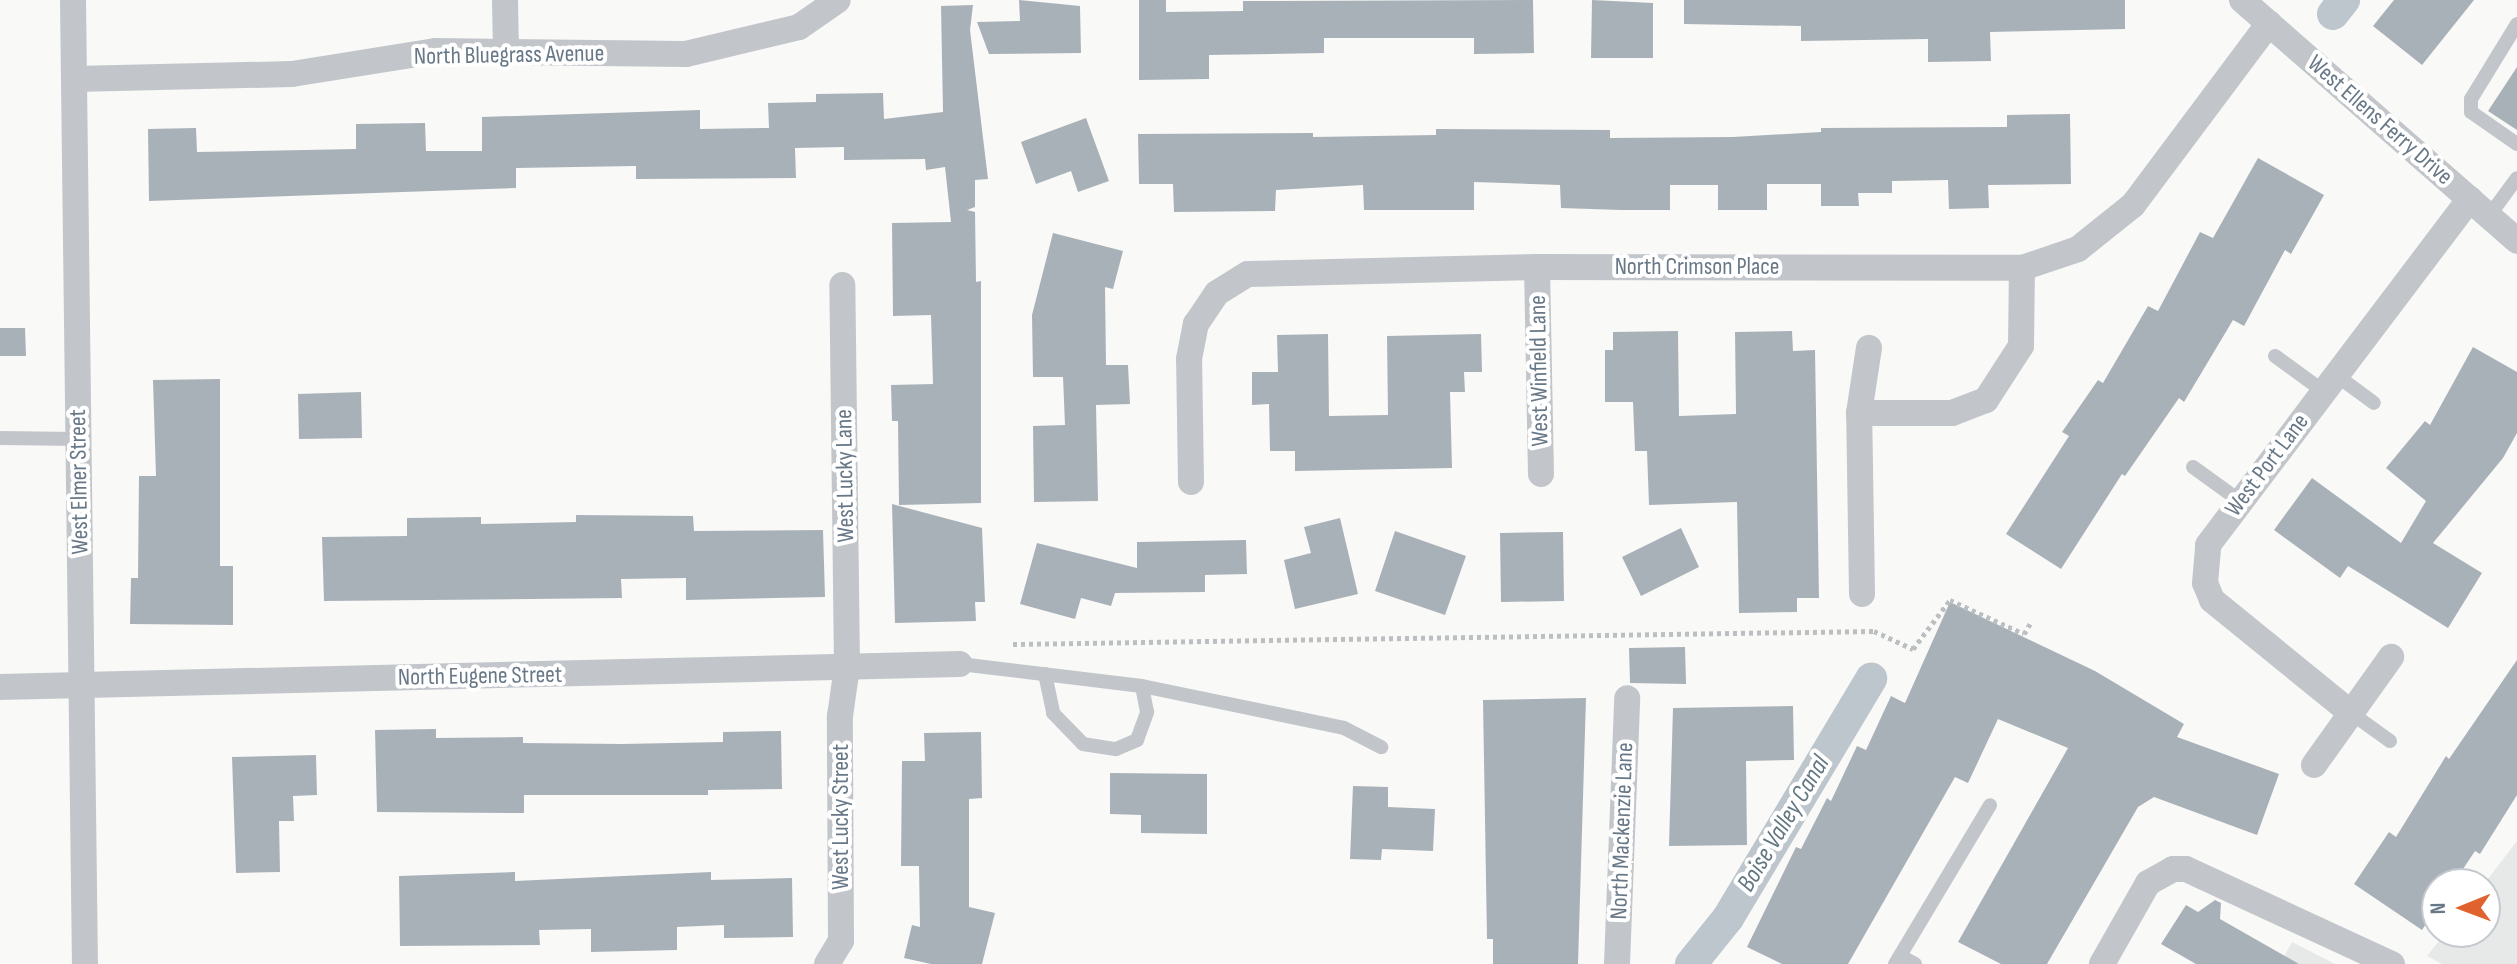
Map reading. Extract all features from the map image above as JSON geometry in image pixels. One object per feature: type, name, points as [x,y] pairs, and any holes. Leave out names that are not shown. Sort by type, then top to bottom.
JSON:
[{"type":"street","name":"West Elmer Street","points":[[73,0],[85,964]]},
{"type":"street","points":[[505,0],[506,54]]},
{"type":"street","name":"North Bluegrass Avenue","points":[[74,79],[292,74],[435,51],[686,54],[799,27],[838,0]]},
{"type":"street","name":"West Ellens Ferry Drive","points":[[2242,0],[2517,241]]},
{"type":"street","name":"North Crimson Place","points":[[1191,482],[1189,359],[1196,324],[1217,293],[1248,274],[1537,267],[2022,268],[2078,249],[2133,205],[2269,23]]},
{"type":"street","name":"West Port Lane","points":[[2351,713],[2212,600],[2205,583],[2208,545],[2329,383],[2479,208]]},
{"type":"street","name":"West Winfield Lane","points":[[1537,267],[1541,474]]},
{"type":"street","points":[[1859,413],[1952,413],[1986,400],[2021,346],[2022,268]]},
{"type":"street","name":"West Lucky Lane","points":[[842,285],[847,667]]},
{"type":"street","points":[[1862,594],[1859,413],[1869,348]]},
{"type":"street","points":[[2314,765],[2391,657]]},
{"type":"street","name":"North Eugene Street","points":[[0,687],[960,664]]},
{"type":"street","name":"West Lucky Street","points":[[827,964],[841,941],[840,716],[847,667]]},
{"type":"street","name":"North Mackenzie Lane","points":[[1617,964],[1627,698]]},
{"type":"street","points":[[2102,964],[2148,883],[2173,869],[2186,869],[2389,963]]},
{"type":"lane","points":[[2517,24],[2471,99],[2471,112],[2517,144]]},
{"type":"lane","points":[[2479,208],[2517,178]]},
{"type":"lane","points":[[2275,356],[2374,403]]},
{"type":"lane","points":[[0,438],[78,439]]},
{"type":"lane","points":[[2193,467],[2240,501]]},
{"type":"lane","points":[[960,664],[1142,686],[1344,728],[1381,747]]},
{"type":"lane","points":[[1045,674],[1053,713],[1083,744],[1116,749],[1137,740],[1147,712],[1142,686]]},
{"type":"lane","points":[[2351,713],[2390,741]]},
{"type":"lane","points":[[1915,964],[1897,960],[1990,805]]},
{"type":"path","points":[[1013,644],[1874,631],[1913,649],[1950,600],[2024,634],[2030,624]]},
{"type":"shaded area","points":[[2517,841],[2517,964],[2442,964],[2427,956],[2433,948],[2501,948],[2501,868],[2496,868]]},
{"type":"shaded area","points":[[2292,942],[2335,964],[2280,964]]},
{"type":"building","points":[[1019,0],[1080,6],[1081,53],[989,54],[977,22],[1020,21]]},
{"type":"building","points":[[1139,0],[1166,0],[1166,12],[1243,11],[1243,1],[1533,0],[1534,53],[1474,54],[1474,38],[1324,38],[1324,53],[1209,55],[1209,79],[1139,80]]},
{"type":"building","points":[[1592,0],[1653,3],[1653,58],[1591,58]]},
{"type":"building","points":[[1684,0],[2125,0],[2125,29],[1990,32],[1991,61],[1928,62],[1928,39],[1801,41],[1801,26],[1684,24]]},
{"type":"building","points":[[2394,0],[2474,0],[2422,65],[2373,26]]},
{"type":"building","points":[[973,5],[970,30],[988,179],[975,180],[975,207],[967,210],[975,212],[976,282],[981,281],[981,503],[899,505],[898,421],[892,421],[891,385],[933,384],[931,315],[893,316],[892,223],[951,222],[945,167],[926,170],[925,159],[844,160],[844,147],[795,148],[796,178],[636,179],[636,166],[516,168],[516,188],[149,201],[148,129],[196,128],[197,152],[356,149],[356,124],[425,123],[426,151],[482,151],[482,117],[700,110],[700,129],[769,128],[768,103],[816,102],[816,94],[883,93],[884,119],[943,112],[941,6]]},
{"type":"building","points":[[2517,67],[2517,130],[2488,111]]},
{"type":"building","points":[[2070,114],[2071,184],[1988,185],[1989,208],[1949,209],[1948,180],[1892,181],[1892,193],[1858,193],[1859,206],[1821,206],[1821,184],[1767,184],[1767,210],[1718,210],[1718,185],[1670,185],[1670,210],[1621,210],[1561,208],[1560,185],[1474,182],[1474,210],[1364,210],[1363,185],[1276,190],[1275,211],[1174,212],[1173,184],[1139,184],[1138,134],[1313,133],[1313,137],[1436,135],[1436,129],[1610,130],[1610,138],[1733,137],[1821,132],[1821,128],[2007,127],[2007,115]]},
{"type":"building","points":[[1086,118],[1109,181],[1078,192],[1071,171],[1036,184],[1021,142]]},
{"type":"building","points":[[2258,158],[2324,195],[2291,254],[2285,250],[2244,326],[2233,320],[2184,402],[2179,398],[2125,476],[2122,474],[2061,569],[2006,534],[2069,436],[2062,432],[2098,380],[2103,383],[2148,306],[2158,311],[2200,232],[2213,238]]},
{"type":"building","points":[[1053,233],[1123,251],[1113,289],[1105,287],[1106,365],[1128,365],[1130,404],[1096,405],[1098,501],[1034,502],[1033,426],[1065,425],[1063,377],[1033,377],[1032,315]]},
{"type":"building","points":[[0,328],[25,328],[26,356],[0,356]]},
{"type":"building","points":[[1678,331],[1679,416],[1736,414],[1735,332],[1792,331],[1793,351],[1815,350],[1819,598],[1797,598],[1797,612],[1739,613],[1737,502],[1649,505],[1647,451],[1635,451],[1633,402],[1605,402],[1605,350],[1613,350],[1613,332]]},
{"type":"building","points":[[1328,334],[1329,416],[1388,415],[1387,336],[1481,334],[1482,372],[1464,372],[1465,392],[1450,392],[1452,468],[1295,471],[1295,451],[1270,451],[1269,404],[1252,405],[1252,372],[1278,372],[1277,335]]},
{"type":"building","points":[[2473,347],[2517,372],[2517,433],[2503,458],[2433,543],[2482,573],[2448,628],[2348,566],[2340,578],[2274,530],[2312,478],[2401,543],[2426,501],[2386,468],[2425,421],[2430,425]]},
{"type":"building","points":[[220,379],[220,566],[233,566],[233,625],[130,624],[131,578],[138,578],[139,476],[156,476],[153,380]]},
{"type":"building","points":[[361,392],[362,438],[299,439],[298,394]]},
{"type":"building","points":[[892,504],[982,528],[985,602],[975,602],[976,621],[895,623]]},
{"type":"building","points":[[576,515],[693,516],[694,531],[823,530],[825,597],[686,600],[686,578],[621,579],[622,598],[324,601],[322,537],[407,536],[407,518],[481,517],[481,524],[576,522]]},
{"type":"building","points":[[1340,518],[1358,594],[1295,609],[1284,560],[1311,553],[1304,527]]},
{"type":"building","points":[[1681,528],[1699,567],[1641,596],[1622,557]]},
{"type":"building","points":[[1395,531],[1466,556],[1445,615],[1375,591]]},
{"type":"building","points":[[1563,532],[1564,601],[1501,602],[1500,533]]},
{"type":"building","points":[[1246,540],[1247,574],[1205,575],[1205,592],[1115,593],[1111,606],[1081,598],[1075,619],[1020,604],[1037,543],[1137,568],[1137,542]]},
{"type":"building","points":[[1950,602],[2095,671],[2184,724],[2177,737],[2279,774],[2257,835],[2154,797],[2138,807],[2047,964],[2001,964],[1958,942],[2068,748],[1998,719],[1968,783],[1955,777],[1848,964],[1782,964],[1747,947],[1796,847],[1801,849],[1827,798],[1831,801],[1857,746],[1866,750],[1891,696],[1905,703]]},
{"type":"building","points":[[1685,647],[1686,684],[1630,683],[1629,648]]},
{"type":"building","points":[[2517,660],[2517,795],[2480,854],[2475,851],[2464,868],[2421,868],[2421,929],[2354,884],[2389,832],[2396,837],[2446,756],[2449,759]]},
{"type":"building","points":[[1586,698],[1578,964],[1493,964],[1493,939],[1487,939],[1483,700]]},
{"type":"building","points":[[1793,706],[1794,760],[1746,761],[1747,845],[1669,846],[1673,708]]},
{"type":"building","points":[[436,729],[436,738],[523,737],[523,743],[622,744],[723,742],[723,732],[781,731],[782,789],[708,790],[708,795],[524,795],[524,813],[377,812],[375,730]]},
{"type":"building","points":[[981,732],[982,798],[969,799],[969,907],[995,913],[982,964],[931,964],[904,958],[912,925],[920,927],[919,866],[901,866],[902,761],[925,761],[924,733]]},
{"type":"building","points":[[316,755],[317,795],[293,796],[294,821],[279,821],[280,872],[236,873],[232,757]]},
{"type":"building","points":[[1110,773],[1207,774],[1207,834],[1141,833],[1141,815],[1110,814]]},
{"type":"building","points":[[1353,786],[1388,787],[1388,807],[1435,809],[1433,851],[1382,849],[1381,860],[1350,859]]},
{"type":"building","points":[[515,872],[515,881],[711,872],[711,880],[792,878],[793,937],[724,938],[724,925],[677,927],[677,950],[591,952],[591,929],[539,930],[540,945],[400,946],[399,876]]},
{"type":"building","points":[[2215,900],[2221,903],[2220,919],[2299,964],[2196,964],[2161,944],[2186,905],[2198,912]]},
{"type":"waterway","name":"Boise Valley Canal","points":[[2333,14],[2344,0]]},
{"type":"waterway","name":"Boise Valley Canal","points":[[1691,964],[1728,918],[1871,679]]}]
